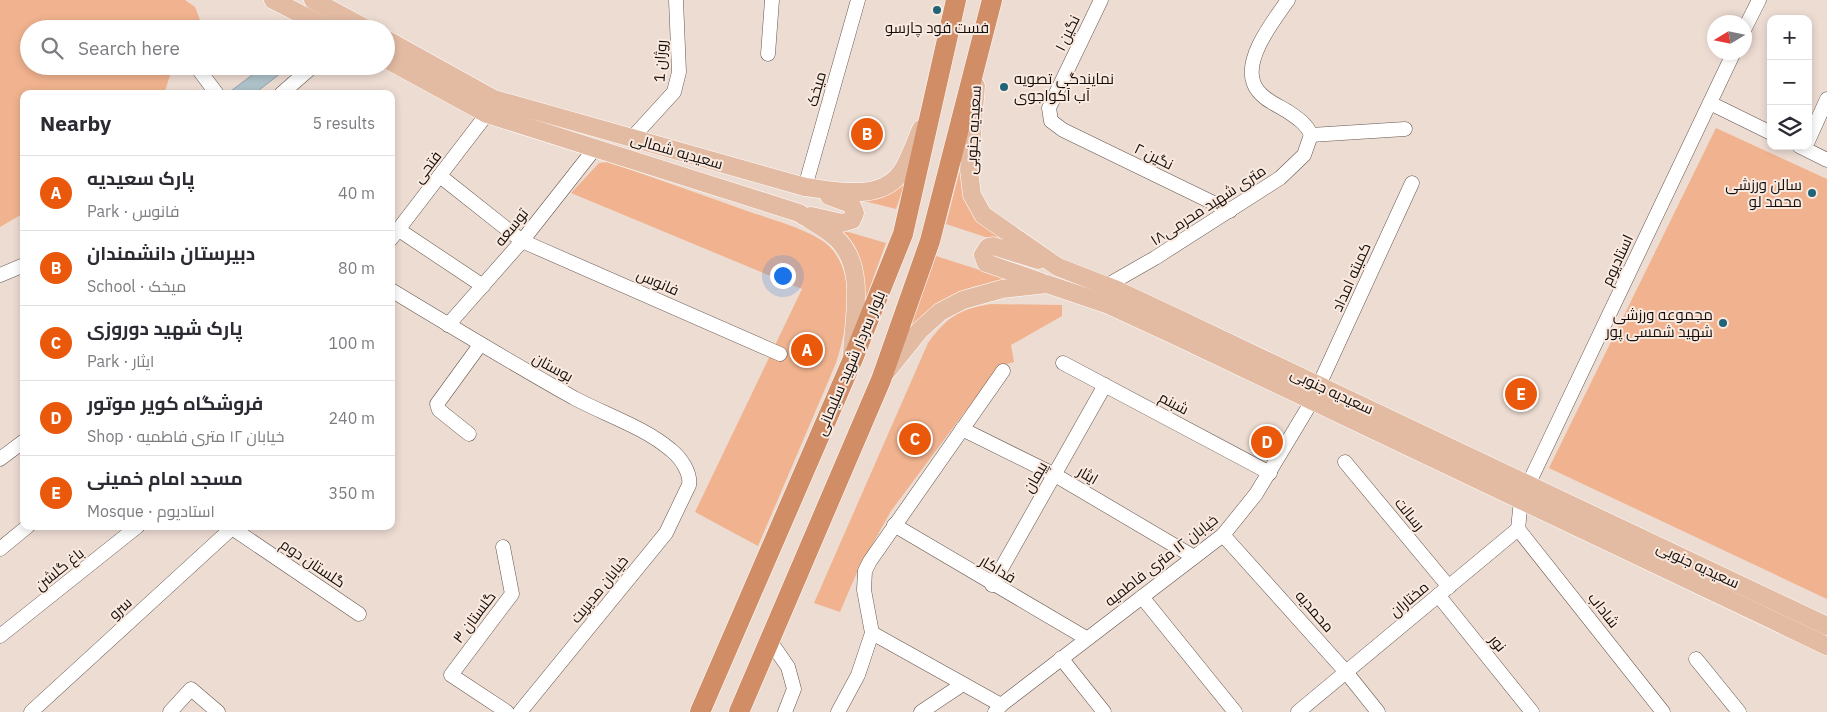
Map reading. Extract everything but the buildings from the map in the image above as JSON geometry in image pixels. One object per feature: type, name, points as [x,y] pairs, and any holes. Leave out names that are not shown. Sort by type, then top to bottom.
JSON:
[{"type":"highway","name":"بلوار سردار شهید سلیمانی","points":[[700,712],[852,361],[903,234],[956,0]]},
{"type":"highway","name":"بلوار سردار شهید سلیمانی","points":[[740,712],[881,380],[930,241],[978,62],[992,0]]},
{"type":"main road","points":[[273,0],[312,20]]},
{"type":"main road","points":[[313,0],[346,20]]},
{"type":"main road","name":"سعیدیه شمالی","points":[[395,44],[494,98],[806,187],[854,192],[880,190],[894,182],[904,168],[932,103]]},
{"type":"main road","name":"سعیدیه جنوبی","points":[[978,62],[969,170],[972,195],[983,215],[1058,267],[1106,286],[1316,393],[1525,493],[1827,646]]},
{"type":"main road","name":"سعیدیه شمالی","points":[[395,64],[487,114],[596,147],[798,213],[837,239],[852,260],[856,284],[852,361]]},
{"type":"main road","points":[[798,213],[842,223],[849,222],[854,217],[855,210],[851,204],[806,187]]},
{"type":"main road","points":[[1047,284],[986,263],[983,258],[984,252],[988,247],[993,246],[1058,267]]},
{"type":"main road","name":"سعیدیه جنوبی","points":[[881,380],[920,330],[940,312],[963,300],[986,293],[1047,284],[1108,306],[1316,393]]},
{"type":"main road","name":"سعیدیه جنوبی","points":[[1525,493],[1827,626]]},
{"type":"street","name":"روژان 1","points":[[632,138],[674,92],[679,72],[676,0]]},
{"type":"street","points":[[768,54],[772,0]]},
{"type":"street","name":"میخک","points":[[806,187],[858,0]]},
{"type":"street","name":"نگین ۱","points":[[1063,130],[1051,121],[1049,108],[1101,0]]},
{"type":"street","points":[[1288,0],[1263,37],[1251,72],[1254,84],[1260,93],[1300,121],[1311,135],[1405,129]]},
{"type":"street","points":[[1752,15],[1759,0]]},
{"type":"street","name":"استادیوم","points":[[1525,493],[1730,60]]},
{"type":"street","points":[[203,75],[214,90]]},
{"type":"street","points":[[287,90],[303,75]]},
{"type":"street","points":[[1812,130],[1827,99]]},
{"type":"street","points":[[1710,102],[1767,130]]},
{"type":"street","name":"فتحی","points":[[395,235],[487,114]]},
{"type":"street","name":"نگین ۲","points":[[1063,130],[1230,211]]},
{"type":"street","name":"۱۸متری شهید محرمی","points":[[1106,286],[1230,211],[1290,170],[1307,150],[1311,135]]},
{"type":"street","name":"توسعه","points":[[448,325],[522,241],[596,147]]},
{"type":"street","points":[[1811,150],[1827,160]]},
{"type":"street","name":"فانوس","points":[[440,176],[522,241],[780,354]]},
{"type":"street","name":"کمیته امداد","points":[[1316,393],[1412,182]]},
{"type":"street","points":[[395,235],[483,286]]},
{"type":"street","points":[[0,275],[20,267]]},
{"type":"street","name":"بوستان","points":[[395,292],[480,345],[577,399],[656,439],[679,458],[690,479]]},
{"type":"street","points":[[469,434],[439,410],[437,404],[480,345]]},
{"type":"street","name":"شبنم","points":[[1064,362],[1270,473]]},
{"type":"street","points":[[838,712],[858,675],[872,633],[864,590],[865,571],[894,525],[1003,371]]},
{"type":"street","name":"پیمان","points":[[992,585],[1105,385]]},
{"type":"street","name":"خیابان ۱۲ متری فاطمیه","points":[[998,708],[1086,638],[1223,535],[1270,473],[1316,393]]},
{"type":"street","name":"ایثار","points":[[962,429],[1055,475],[1194,557]]},
{"type":"street","points":[[0,459],[20,444]]},
{"type":"street","name":"رسالت","points":[[1346,462],[1443,591]]},
{"type":"street","name":"خیابان مدیریت","points":[[520,712],[666,533],[689,485],[690,479]]},
{"type":"street","points":[[1518,528],[1525,493]]},
{"type":"street","name":"فداکار","points":[[894,525],[992,585],[1086,638]]},
{"type":"street","name":"مختاران","points":[[1298,712],[1518,528]]},
{"type":"street","name":"شاداب","points":[[1518,528],[1663,712]]},
{"type":"street","points":[[1,546],[23,530]]},
{"type":"street","name":"باغ گلشن","points":[[0,636],[133,530]]},
{"type":"street","name":"سرو","points":[[31,712],[224,530]]},
{"type":"street","name":"گلستان دوم","points":[[232,530],[359,614]]},
{"type":"street","name":"محمدیه","points":[[1223,535],[1346,672],[1378,712]]},
{"type":"street","name":"گلستان ۳","points":[[503,547],[512,594],[451,675],[507,712]]},
{"type":"street","name":"نور","points":[[1443,591],[1532,712]]},
{"type":"street","points":[[1142,596],[1235,712]]},
{"type":"street","points":[[872,633],[963,684],[998,708]]},
{"type":"street","points":[[770,641],[788,667],[794,689],[786,712]]},
{"type":"street","points":[[1061,658],[1104,712]]},
{"type":"street","points":[[1696,659],[1739,712]]},
{"type":"street","points":[[921,712],[963,684]]},
{"type":"street","points":[[170,712],[191,689],[218,712]]},
{"type":"shaded area","points":[[0,0],[185,0],[195,7],[200,20],[20,20],[20,75],[170,75],[165,90],[20,90],[20,215],[0,227]]},
{"type":"shaded area","name":"مجموعه ورزشی شهید شمسی پور","points":[[1716,128],[1827,179],[1827,599],[1549,468]]},
{"type":"shaded area","points":[[608,162],[802,230],[830,247],[839,259],[847,288],[848,304],[844,335],[836,363],[758,546],[695,512],[802,289],[571,193],[599,163]]},
{"type":"shaded area","points":[[962,162],[965,195],[971,211],[983,223],[1019,248],[946,224]]},
{"type":"shaded area","points":[[908,174],[896,209],[852,198],[885,196],[896,189]]},
{"type":"shaded area","points":[[838,229],[886,243],[862,309],[863,276],[858,254],[847,236]]},
{"type":"shaded area","points":[[936,256],[1014,281],[980,285],[955,294],[933,310],[908,334]]},
{"type":"shaded area","points":[[991,304],[1062,305],[1062,316],[1011,345],[1014,362],[999,366],[891,511],[858,570],[840,612],[814,603],[928,343],[941,327],[955,316],[970,309]]},
{"type":"place","name":"فست فود چارسو","points":[[937,10]]},
{"type":"place","name":"نمایندگی تصویه آب آکواجوی","points":[[1004,87]]},
{"type":"place","name":"دبیرستان دانشمندان","points":[[867,134]]},
{"type":"place","name":"سالن ورزشی محمد لو","points":[[1812,193]]},
{"type":"place","name":"مجموعه ورزشی شهید شمسی پور","points":[[1723,323]]},
{"type":"place","name":"پارک سعیدیه","points":[[807,350]]},
{"type":"place","name":"مسجد امام خمینی","points":[[1521,394]]},
{"type":"place","name":"پارک شهید دوروزی","points":[[915,439]]},
{"type":"place","name":"فروشگاه کویر موتور","points":[[1267,442]]}]
